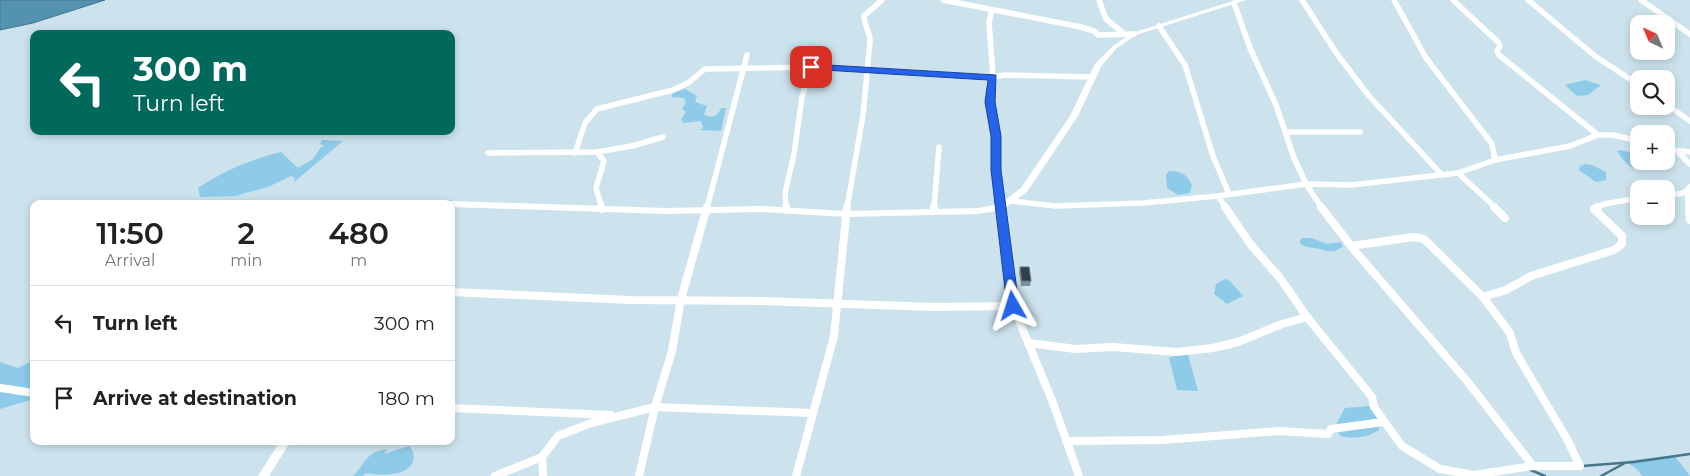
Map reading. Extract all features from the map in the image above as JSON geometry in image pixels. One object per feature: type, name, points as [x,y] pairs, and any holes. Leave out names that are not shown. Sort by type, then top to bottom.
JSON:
[{"type":"street","points":[[796,476],[834,336],[846,214],[861,132],[867,57],[871,39],[868,29],[864,26],[864,16],[882,0]]},
{"type":"street","points":[[943,0],[1081,27],[1102,36],[1125,33],[1134,34]]},
{"type":"street","points":[[1099,0],[1103,14],[1114,28],[1125,33]]},
{"type":"street","points":[[1302,0],[1337,54],[1369,96],[1442,175]]},
{"type":"street","points":[[1394,0],[1426,58],[1492,144],[1495,160]]},
{"type":"street","points":[[1453,0],[1499,43],[1500,46],[1497,51],[1499,55],[1598,135]]},
{"type":"street","points":[[1528,0],[1595,56],[1630,80]]},
{"type":"street","points":[[1641,0],[1690,34]]},
{"type":"street","points":[[455,204],[705,211],[786,210],[846,214],[978,211],[1002,206],[1012,201],[1024,190],[1074,116],[1092,77],[1106,56],[1134,34],[1239,1],[1294,158],[1306,184],[1325,213],[1351,246],[1403,309],[1467,381],[1533,466]]},
{"type":"street","points":[[992,10],[989,22],[993,77],[990,102],[996,136],[996,170],[1013,306],[1079,476]]},
{"type":"street","points":[[1159,26],[1185,65],[1213,156],[1229,194]]},
{"type":"street","points":[[639,476],[655,407],[672,351],[681,299],[689,276],[744,69],[746,55]]},
{"type":"street","points":[[786,210],[786,193],[802,97],[811,67]]},
{"type":"street","points":[[575,153],[585,122],[597,110],[673,90],[688,83],[705,69],[811,67],[993,77],[1005,75],[1092,77]]},
{"type":"street","points":[[1675,110],[1690,121]]},
{"type":"street","points":[[1286,132],[1360,132]]},
{"type":"street","points":[[1012,201],[1055,206],[1143,202],[1218,196],[1306,184],[1351,185],[1458,173],[1495,160],[1570,146],[1598,135],[1613,135],[1630,140]]},
{"type":"street","points":[[488,153],[597,152],[632,146],[663,137]]},
{"type":"street","points":[[934,212],[939,147]]},
{"type":"street","points":[[597,152],[604,161],[596,188],[602,209]]},
{"type":"street","points":[[1677,152],[1690,152]]},
{"type":"street","points":[[1677,152],[1690,164]]},
{"type":"street","points":[[1458,173],[1506,218]]},
{"type":"street","points":[[1675,194],[1680,194],[1688,189],[1690,220]]},
{"type":"street","points":[[1218,196],[1252,244],[1280,278],[1307,318],[1372,397],[1374,407],[1383,422],[1402,446],[1416,456],[1440,468],[1474,475],[1533,466],[1580,466],[1564,432],[1516,353],[1510,333],[1483,296],[1421,238],[1351,246]]},
{"type":"street","points":[[1483,296],[1506,290],[1531,276],[1614,250],[1622,244],[1622,236],[1594,209],[1604,204],[1630,200]]},
{"type":"street","points":[[455,292],[631,300],[681,299],[926,307],[1013,306]]},
{"type":"street","points":[[1028,343],[1076,349],[1113,347],[1177,352],[1233,343],[1266,332],[1282,324],[1307,318]]},
{"type":"street","points":[[0,388],[30,392]]},
{"type":"street","points":[[495,476],[542,457],[558,436],[591,422],[655,407],[812,413]]},
{"type":"street","points":[[455,408],[616,416]]},
{"type":"street","points":[[1066,442],[1147,441],[1222,434],[1299,431],[1328,434],[1331,429],[1383,422]]},
{"type":"street","points":[[263,476],[283,445]]},
{"type":"street","points":[[542,457],[543,476]]},
{"type":"shaded area","points":[[0,0],[105,0],[33,23],[0,30]]},
{"type":"shaded area","points":[[1585,80],[1601,85],[1588,95],[1577,96],[1565,85]]},
{"type":"shaded area","points":[[685,89],[697,96],[695,102],[707,106],[704,115],[714,116],[721,108],[726,108],[721,131],[699,130],[703,128],[701,121],[684,123],[681,120],[686,112],[682,109],[686,102],[684,98],[671,97],[673,93]]},
{"type":"shaded area","points":[[322,140],[343,141],[294,182],[295,178],[291,176],[268,187],[235,196],[200,197],[198,188],[238,166],[269,155],[281,152],[298,168],[313,159],[321,147],[325,146],[320,144]]},
{"type":"shaded area","points":[[1617,151],[1630,153],[1630,166],[1624,161]]},
{"type":"shaded area","points":[[1585,164],[1592,165],[1606,172],[1606,180],[1596,182],[1579,170],[1580,166]]},
{"type":"shaded area","points":[[1169,171],[1186,176],[1192,185],[1190,193],[1178,195],[1167,188],[1166,175]]},
{"type":"shaded area","points":[[1301,238],[1311,238],[1328,244],[1341,242],[1343,246],[1335,251],[1327,251],[1305,246],[1300,243]]},
{"type":"shaded area","points":[[1225,279],[1230,281],[1243,296],[1227,304],[1214,294],[1216,284]]},
{"type":"shaded area","points":[[1187,351],[1198,391],[1177,390],[1169,358]]},
{"type":"shaded area","points":[[0,362],[18,368],[30,362],[30,400],[0,409]]},
{"type":"shaded area","points":[[1369,406],[1381,414],[1379,430],[1370,435],[1351,437],[1341,436],[1334,428],[1345,408]]},
{"type":"shaded area","points":[[409,446],[414,454],[414,459],[412,464],[404,471],[392,474],[366,473],[363,476],[353,476],[367,458],[380,450],[388,449],[384,454]]},
{"type":"shaded area","points":[[1674,455],[1690,476],[1642,476],[1638,470],[1625,461]]},
{"type":"building","points":[[1020,267],[1029,267],[1031,281],[1022,281]]},
{"type":"waterway","points":[[1582,466],[1634,462],[1690,454]]},
{"type":"waterway","points":[[1601,476],[1625,463]]},
{"type":"waterway","points":[[1528,469],[1545,476]]},
{"type":"route","points":[[811,67],[993,77],[990,88],[990,102],[996,136],[996,170],[1013,306]]}]
